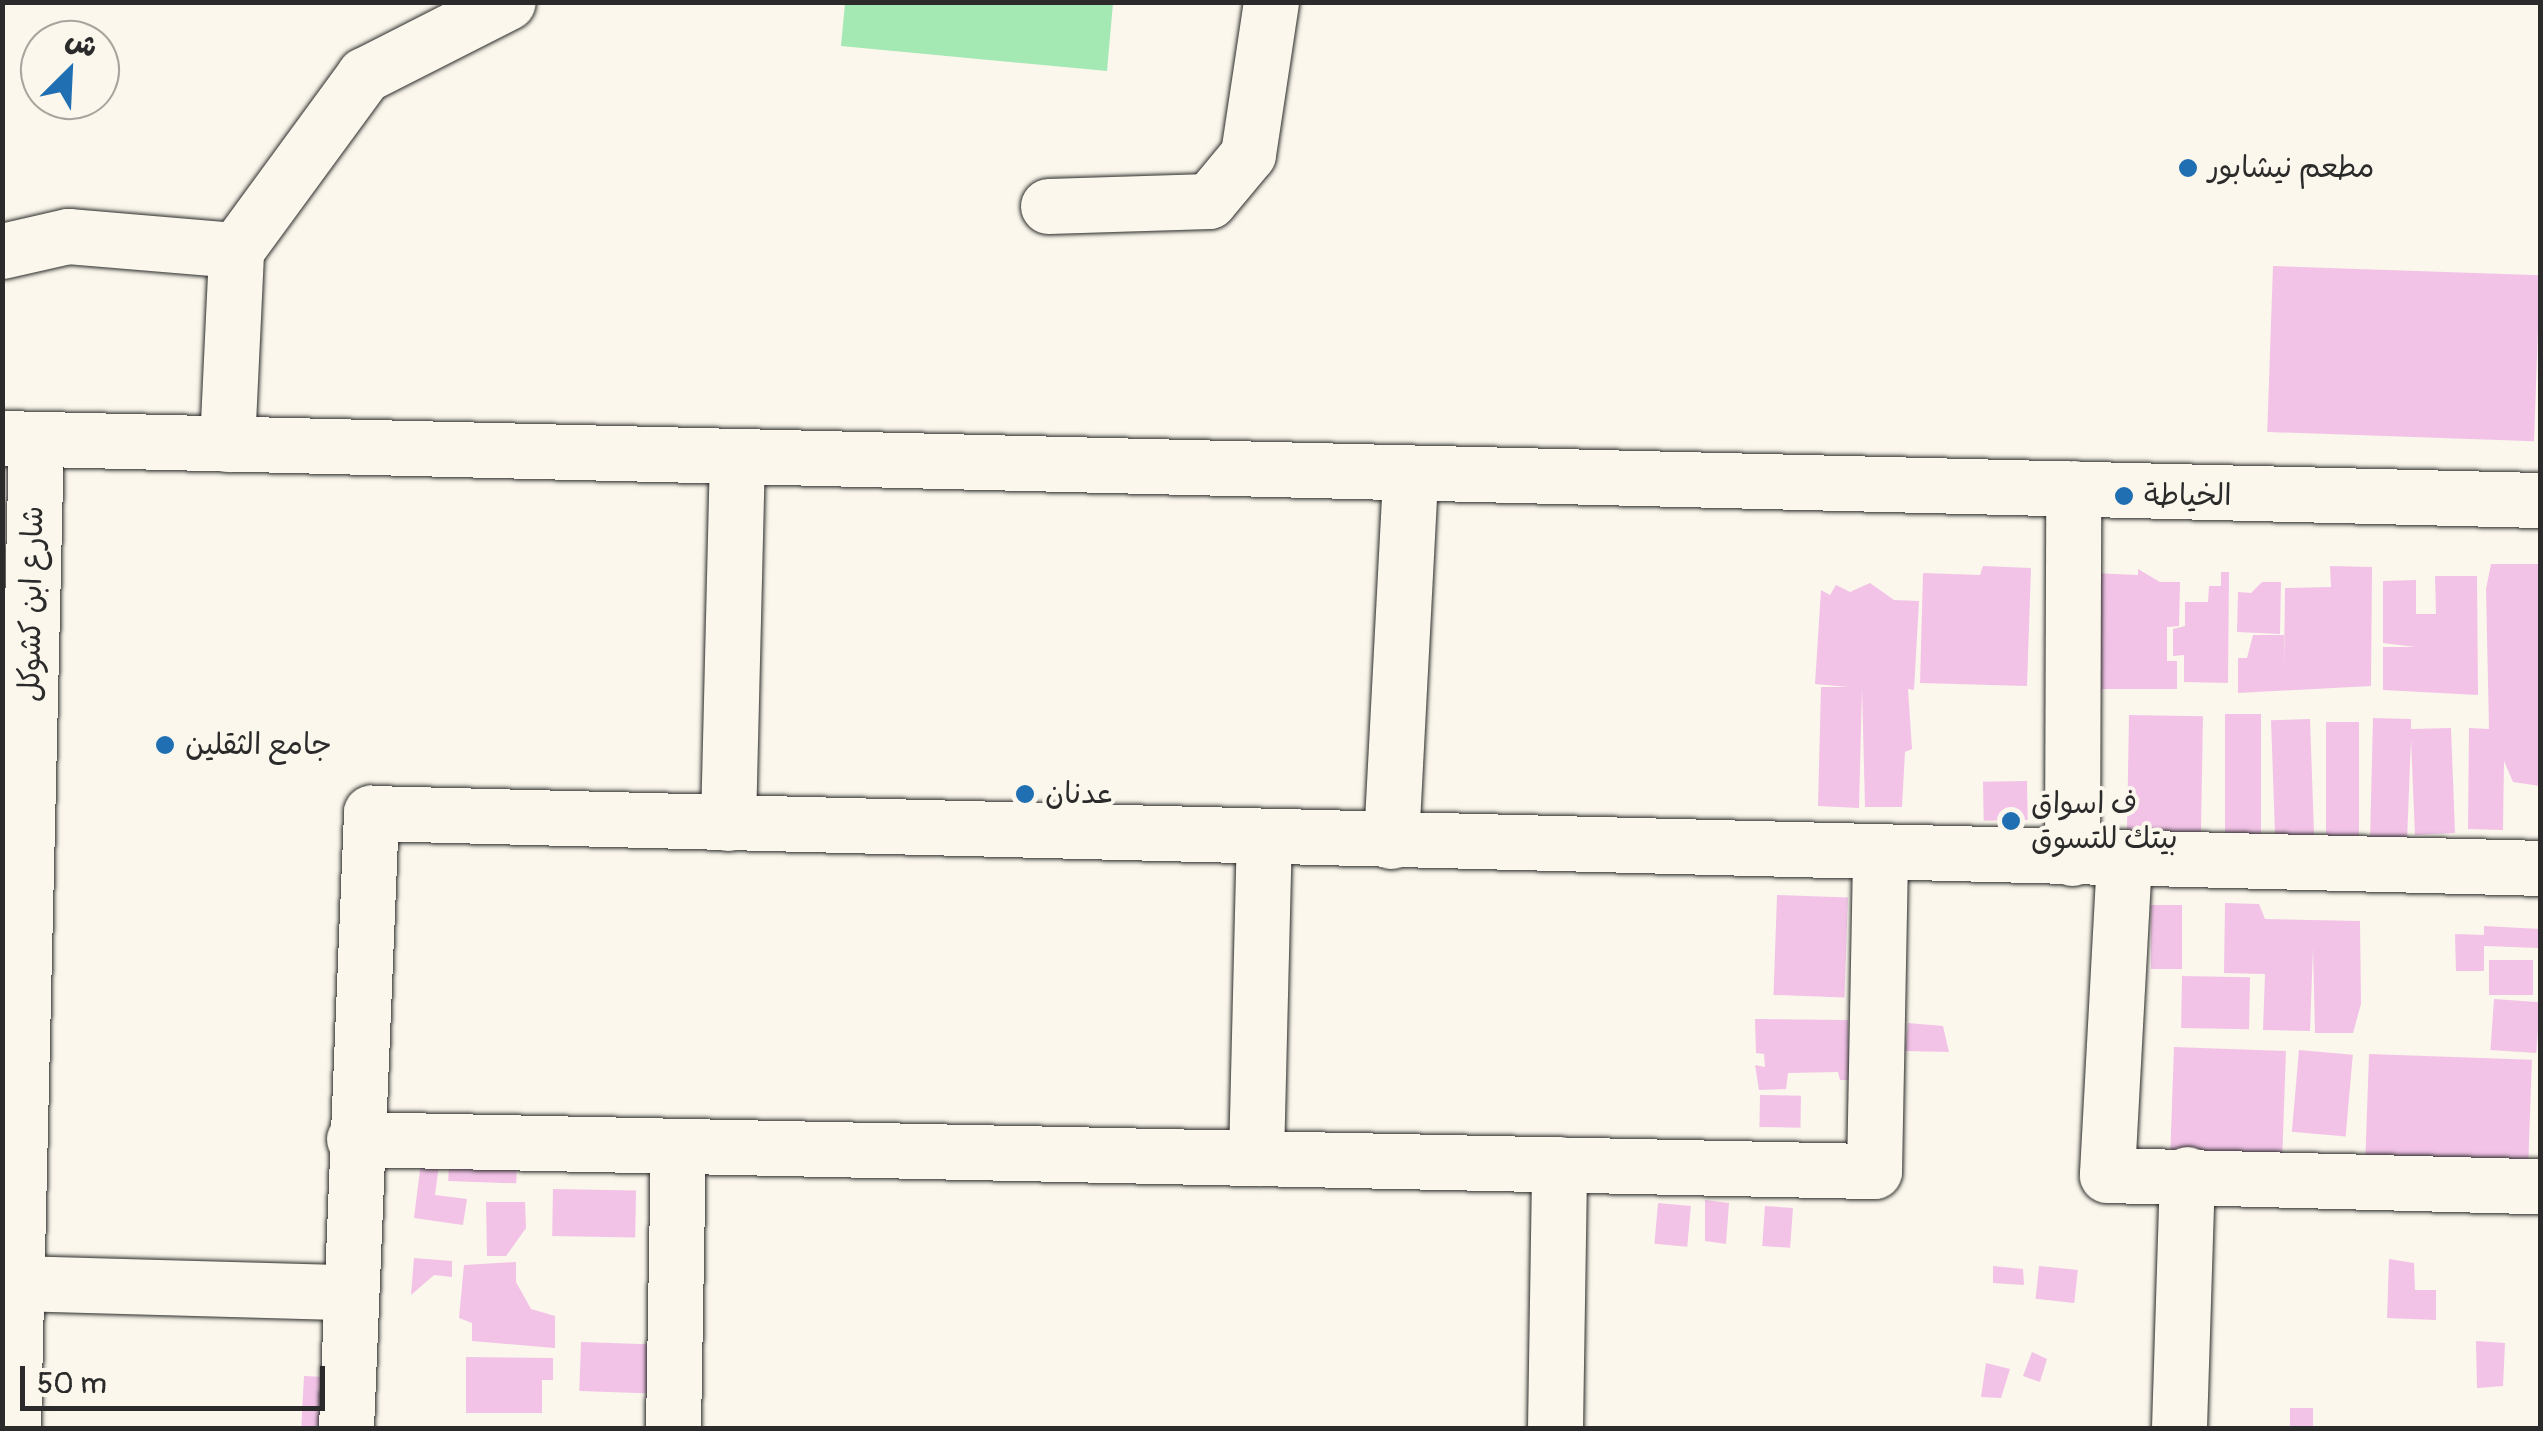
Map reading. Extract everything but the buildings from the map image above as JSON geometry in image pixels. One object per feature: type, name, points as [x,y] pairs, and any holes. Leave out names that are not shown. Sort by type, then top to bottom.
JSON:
[{"type":"street","points":[[226,444],[236,250],[364,75],[508,2]]},
{"type":"street","points":[[1048,206],[1209,201],[1248,154],[1271,2]]},
{"type":"street","points":[[2,251],[68,236],[236,250]]},
{"type":"street","points":[[19,439],[2540,500]]},
{"type":"street","name":"شارع ابن كشوكل","points":[[12,1428],[16,1282],[11,1132],[19,439]]},
{"type":"street","points":[[728,822],[737,456]]},
{"type":"street","points":[[1391,841],[1410,472]]},
{"type":"street","points":[[2073,488],[2098,859],[2107,1175],[2187,1174],[2540,1186]]},
{"type":"street","points":[[346,1428],[347,1292],[372,813],[2540,868]]},
{"type":"street","points":[[1256,1158],[1264,837]]},
{"type":"street","points":[[354,1139],[1874,1171],[1880,854]]},
{"type":"street","points":[[673,1428],[678,1146]]},
{"type":"street","points":[[1555,1428],[1559,1164]]},
{"type":"street","points":[[2179,1428],[2187,1174]]},
{"type":"street","points":[[16,1282],[347,1292]]},
{"type":"green space","points":[[845,3],[1113,3],[1107,71],[841,46]]},
{"type":"place","name":"مطعم نيشابور","points":[[2188,168]]},
{"type":"place","name":"الخياطة","points":[[2124,496]]},
{"type":"place","name":"جامع الثقلين","points":[[165,745]]},
{"type":"place","name":"عدنان","points":[[1025,794]]},
{"type":"place","name":"ف اسواق بيتك للتسوق","points":[[2011,821]]}]
